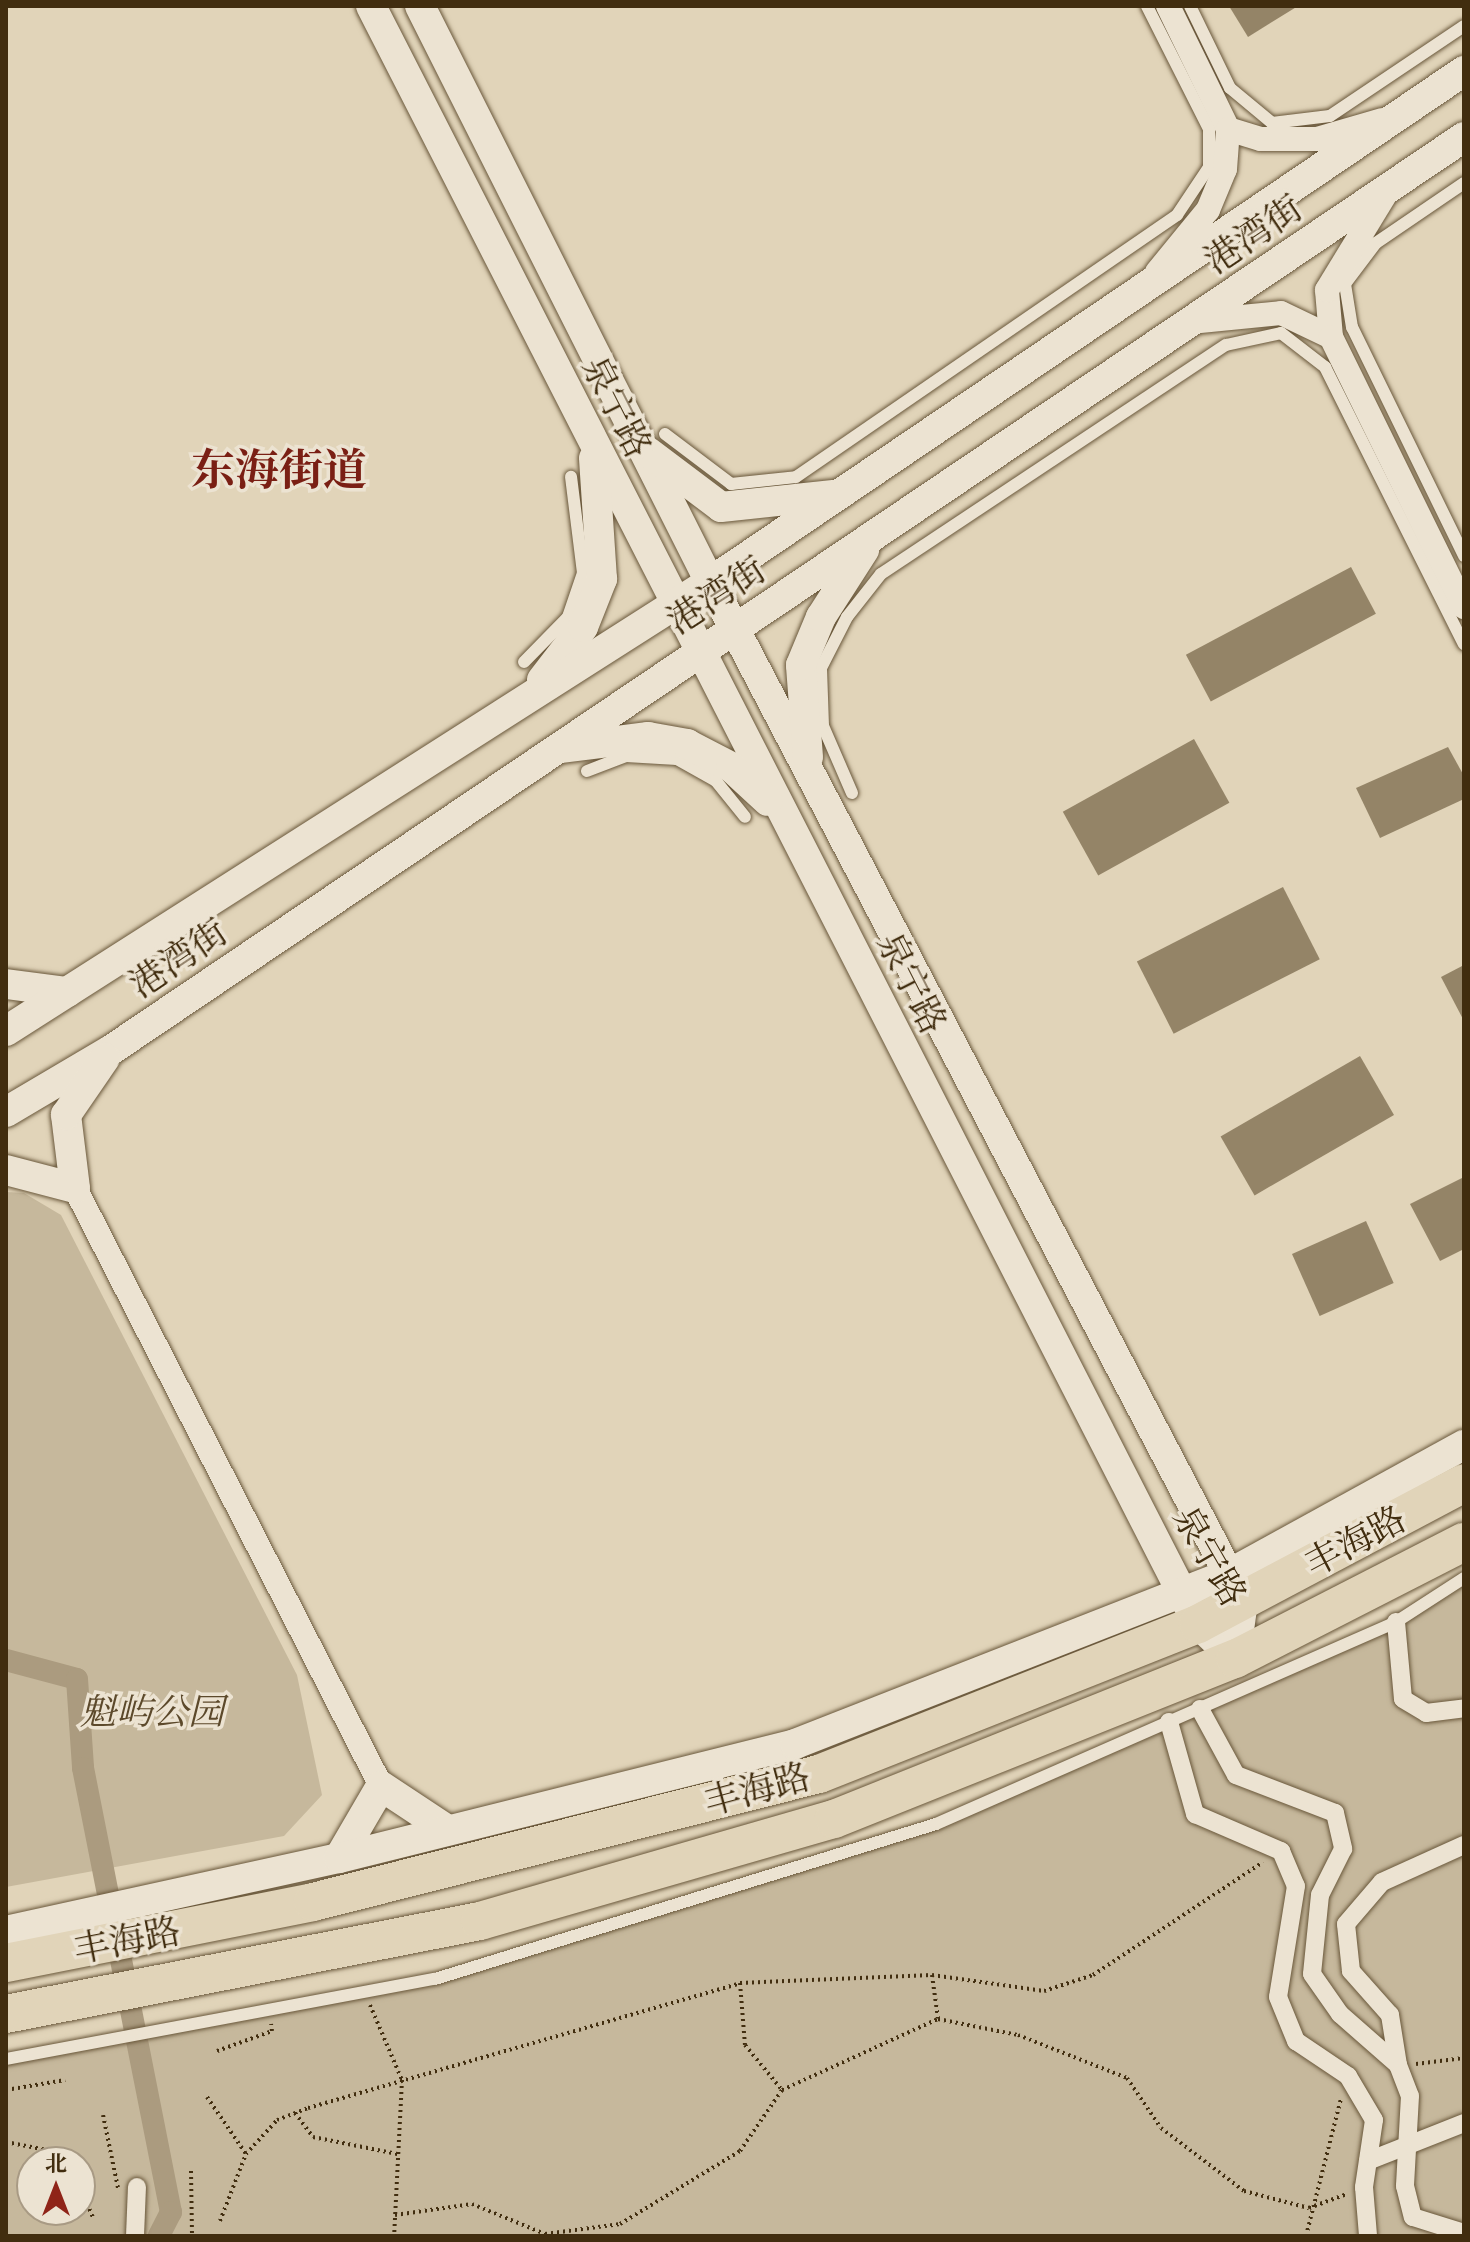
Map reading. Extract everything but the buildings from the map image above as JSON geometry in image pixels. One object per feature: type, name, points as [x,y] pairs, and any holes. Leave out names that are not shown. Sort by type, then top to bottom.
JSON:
[{"type":"main road","name":"丰海路","points":[[16,1958],[313,1902],[819,1774],[1464,1483]]},
{"type":"main road","name":"丰海路","points":[[6,2014],[480,1921],[820,1823],[1235,1659],[1464,1542]]},
{"type":"street","name":"泉宁路","points":[[371,6],[698,651],[1190,1608],[1235,1659]]},
{"type":"street","name":"泉宁路","points":[[420,6],[654,442],[710,582],[1236,1587],[1235,1659]]},
{"type":"street","points":[[1144,288],[1208,210],[1225,169],[1228,129],[1168,6]]},
{"type":"street","name":"港湾街","points":[[6,1031],[710,582],[1464,71]]},
{"type":"street","points":[[1228,129],[1261,139],[1317,139],[1400,114]]},
{"type":"street","name":"港湾街","points":[[6,1112],[111,1050],[1464,137]]},
{"type":"street","points":[[1392,186],[1327,290],[1331,337],[1464,607]]},
{"type":"street","points":[[1190,322],[1281,313],[1331,337]]},
{"type":"street","points":[[654,442],[721,507],[839,495]]},
{"type":"street","points":[[527,699],[583,627],[602,579],[593,444]]},
{"type":"street","points":[[809,771],[801,665],[821,617],[873,537]]},
{"type":"street","points":[[554,749],[648,737],[687,744],[731,767],[781,812]]},
{"type":"street","points":[[6,984],[67,992]]},
{"type":"street","points":[[111,1050],[66,1115],[75,1188],[381,1786],[446,1829]]},
{"type":"street","points":[[6,1170],[75,1188]]},
{"type":"street","points":[[1236,1587],[1464,1445]]},
{"type":"street","points":[[6,1931],[339,1858],[795,1744],[1190,1608]]},
{"type":"street","points":[[1396,1622],[1403,1699],[1426,1713],[1464,1708]]},
{"type":"street","points":[[1200,1709],[1236,1775],[1335,1813],[1343,1849],[1320,1895],[1312,1974],[1340,2014],[1398,2065]]},
{"type":"street","points":[[1169,1722],[1195,1814],[1281,1851],[1296,1886],[1278,1997],[1296,2041],[1348,2076],[1374,2120],[1364,2187],[1368,2236]]},
{"type":"street","points":[[339,1858],[381,1786]]},
{"type":"street","points":[[1464,1845],[1382,1882],[1346,1924],[1351,1971],[1390,2015],[1398,2065],[1410,2096],[1410,2149],[1405,2186],[1413,2217],[1464,2233]]},
{"type":"street","points":[[1368,2161],[1410,2149],[1464,2123]]},
{"type":"street","points":[[135,2236],[137,2187]]},
{"type":"lane","points":[[654,442],[731,484],[796,477],[1177,215],[1209,167],[1209,129],[1147,6]]},
{"type":"lane","points":[[1190,6],[1230,88],[1272,123],[1330,116],[1464,26]]},
{"type":"lane","points":[[1464,183],[1376,243],[1345,284],[1352,327],[1464,556]]},
{"type":"lane","points":[[852,793],[823,726],[821,668],[847,617],[881,574],[1226,345],[1281,333],[1325,367],[1464,644]]},
{"type":"lane","points":[[524,662],[568,617],[583,573],[571,477]]},
{"type":"lane","points":[[587,771],[626,756],[677,759],[716,781],[745,817]]},
{"type":"lane","points":[[6,2059],[435,1979],[936,1824],[1396,1622],[1464,1578]]},
{"type":"path","points":[[220,2221],[246,2154],[277,2120],[295,2113],[740,1983],[932,1975],[1044,1991],[1093,1975],[1281,1851]]},
{"type":"path","points":[[932,1975],[938,2019]]},
{"type":"path","points":[[740,1983],[745,2045],[782,2090]]},
{"type":"path","points":[[365,1992],[402,2080],[394,2236]]},
{"type":"path","points":[[217,2051],[272,2031],[269,2010]]},
{"type":"path","points":[[395,2215],[472,2204],[545,2234],[620,2224],[740,2151],[782,2090],[938,2019],[1018,2035],[1127,2078],[1161,2128],[1244,2191],[1309,2208],[1364,2187]]},
{"type":"path","points":[[1398,2065],[1464,2058]]},
{"type":"path","points":[[1306,2236],[1309,2208],[1348,2076]]},
{"type":"path","points":[[6,2090],[65,2080]]},
{"type":"path","points":[[207,2097],[246,2154]]},
{"type":"path","points":[[295,2113],[313,2137],[397,2154]]},
{"type":"path","points":[[103,2115],[113,2189],[137,2187]]},
{"type":"path","points":[[6,2142],[26,2146]]},
{"type":"path","points":[[191,2171],[192,2236]]},
{"type":"green space","name":"魁屿公园","points":[[6,1192],[24,1193],[61,1215],[297,1675],[322,1795],[284,1836],[6,1887]]},
{"type":"green space","points":[[1464,1578],[1464,2236],[6,2236],[6,2059],[435,1979],[936,1824],[1396,1622]]},
{"type":"waterway","points":[[6,1660],[77,1679],[83,1768],[171,2212],[159,2236]]},
{"type":"district","name":"东海街道","points":[[279,470]]}]
